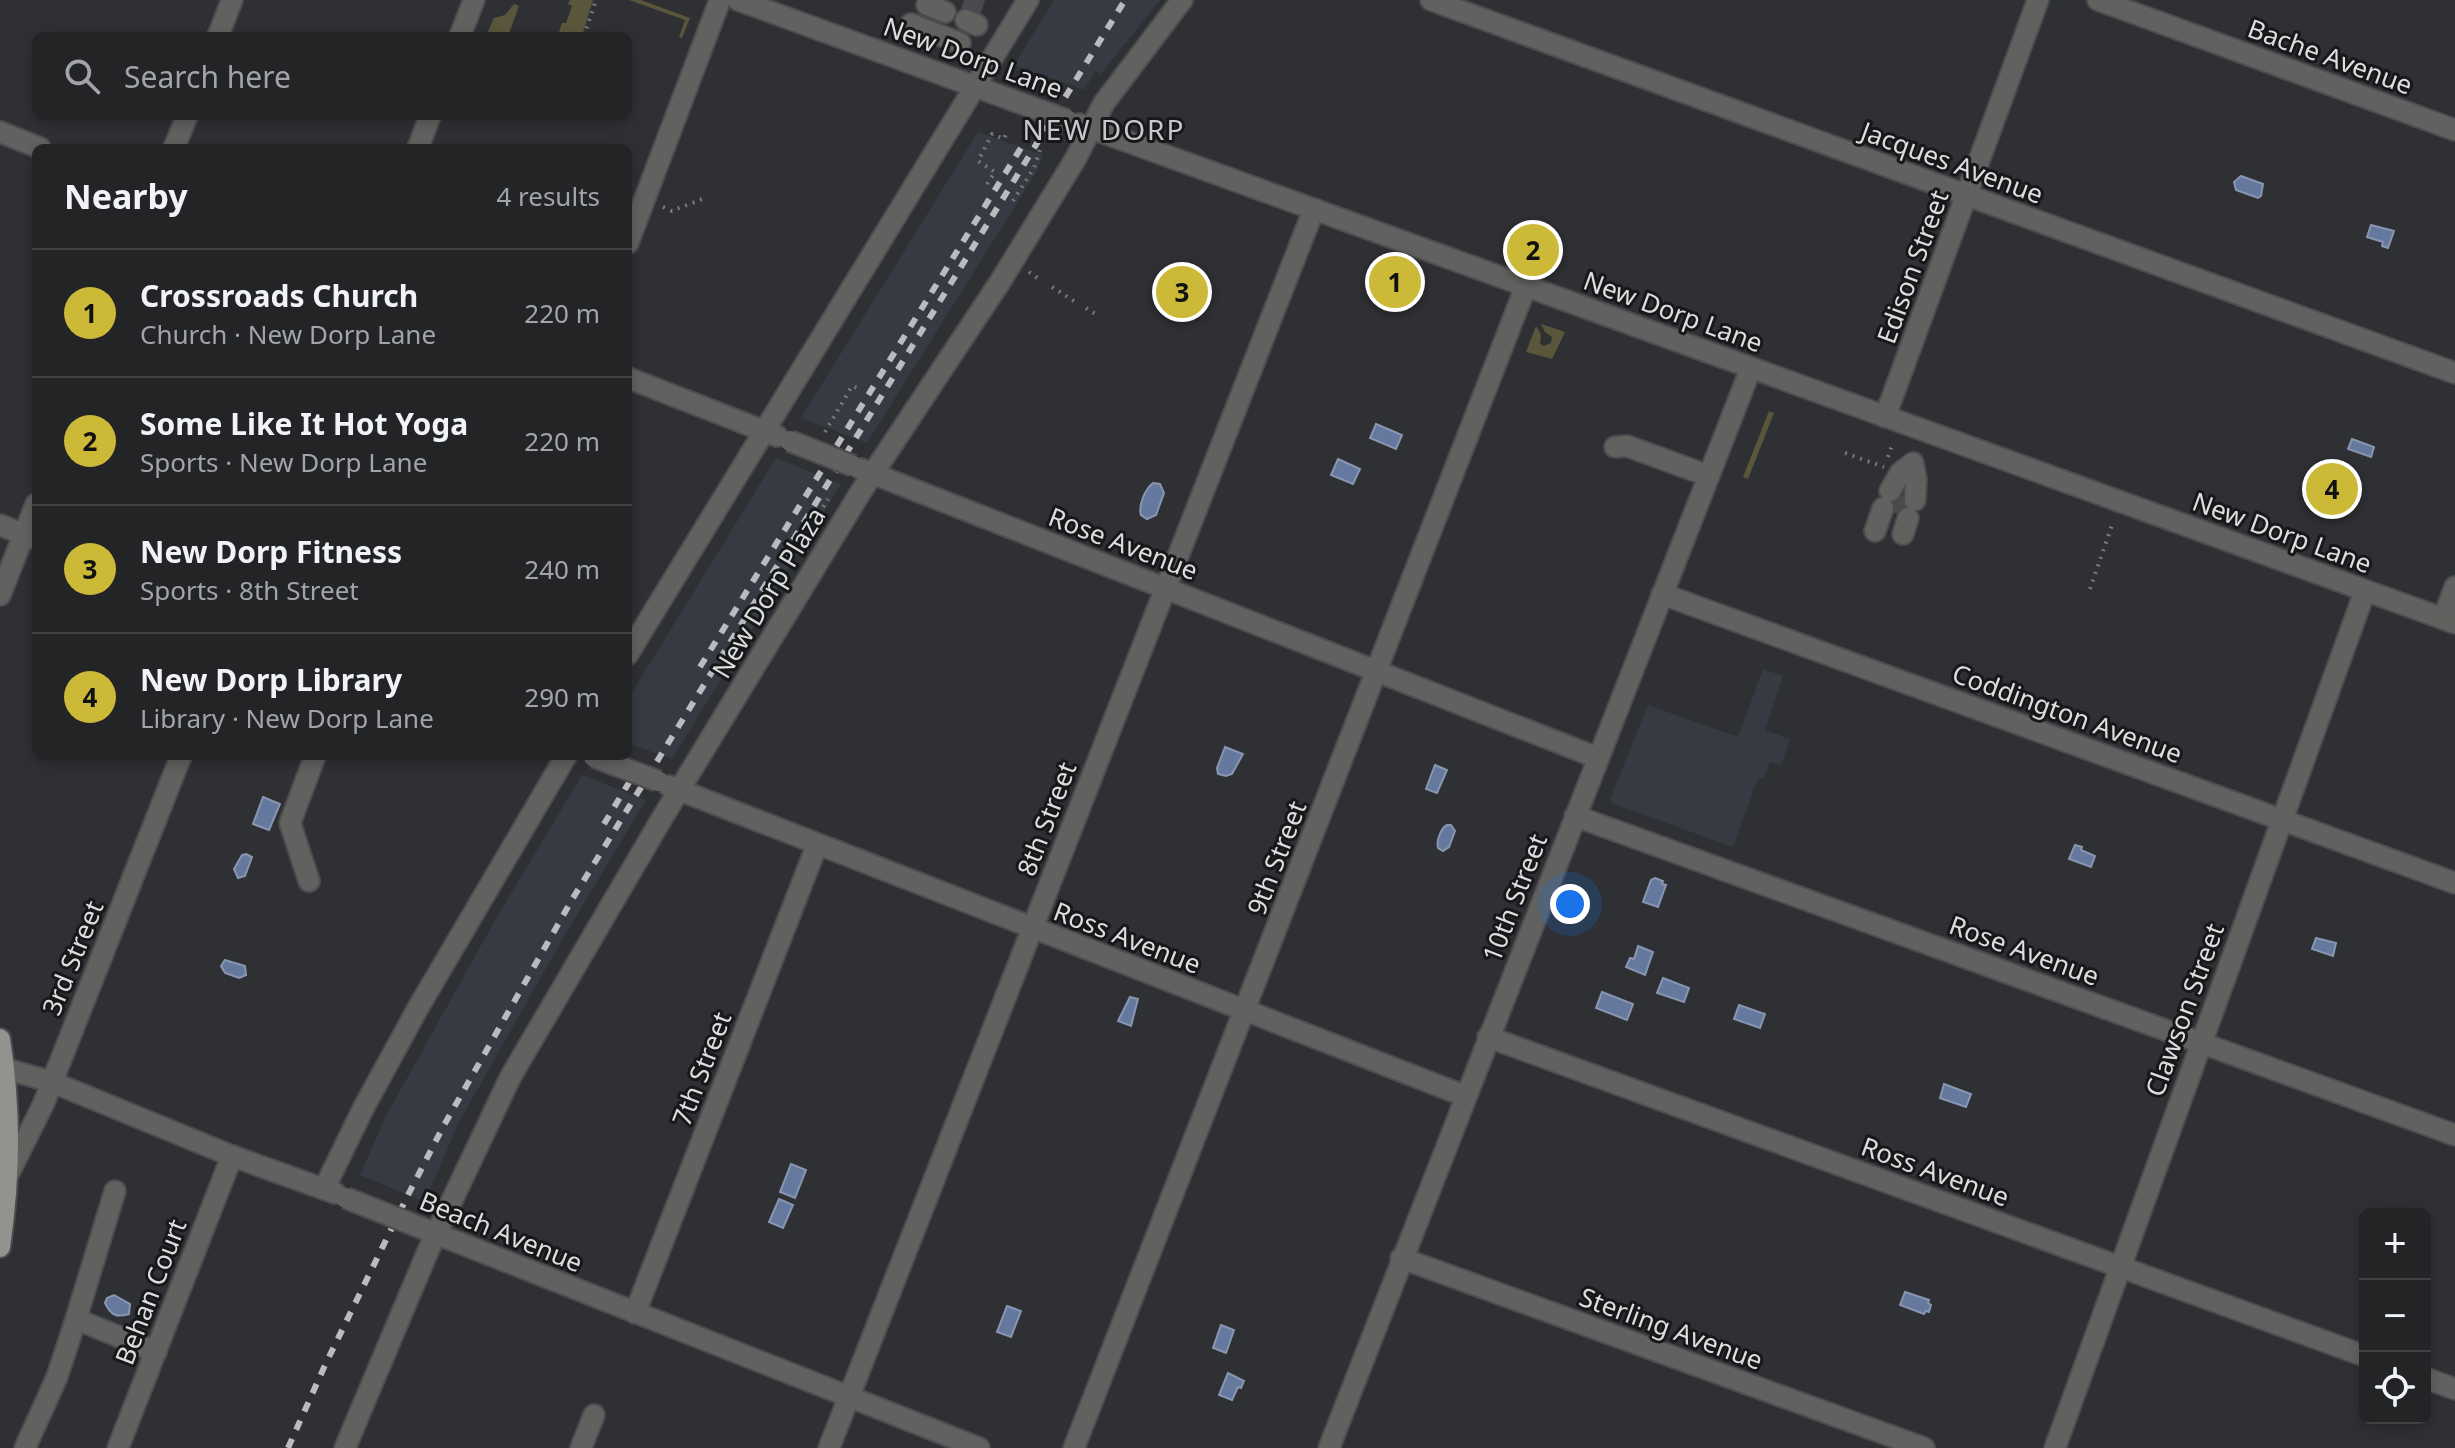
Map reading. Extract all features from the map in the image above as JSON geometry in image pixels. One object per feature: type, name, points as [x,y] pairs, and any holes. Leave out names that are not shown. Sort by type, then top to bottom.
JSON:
[{"type":"main road","points":[[0,1039],[7,1102],[7,1177],[0,1247]]},
{"type":"street","points":[[220,32],[232,0]]},
{"type":"street","points":[[462,32],[474,0]]},
{"type":"street","points":[[632,232],[720,0]]},
{"type":"street","name":"New Dorp Lane","points":[[738,0],[2449,621]]},
{"type":"street","points":[[632,647],[1028,0]]},
{"type":"street","name":"New Dorp Plaza","points":[[345,1448],[485,1127],[511,1076],[680,790],[863,470],[1000,282],[1104,103],[1182,0]]},
{"type":"street","name":"Jacques Avenue","points":[[1431,0],[2455,373]]},
{"type":"street","name":"Edison Street","points":[[1885,417],[2038,0]]},
{"type":"street","name":"Bache Avenue","points":[[2098,0],[2455,130]]},
{"type":"street","points":[[911,24],[960,43]]},
{"type":"street","points":[[176,144],[185,120]]},
{"type":"street","points":[[420,144],[428,120]]},
{"type":"street","points":[[0,132],[32,145]]},
{"type":"street","name":"8th Street","points":[[829,1448],[1314,209]]},
{"type":"street","name":"9th Street","points":[[1074,1448],[1526,286]]},
{"type":"street","name":"10th Street","points":[[1329,1448],[1751,368]]},
{"type":"street","name":"Rose Avenue","points":[[632,380],[1598,758]]},
{"type":"street","points":[[1895,514],[1916,479],[1913,463],[1924,431]]},
{"type":"street","points":[[1615,447],[1627,446],[1709,476]]},
{"type":"street","points":[[0,525],[30,537],[0,595]]},
{"type":"street","points":[[2449,621],[2455,587]]},
{"type":"street","name":"Clawson Street","points":[[2055,1448],[2365,591]]},
{"type":"street","name":"Coddington Avenue","points":[[1662,594],[2455,883]]},
{"type":"street","name":"3rd Street","points":[[7,1177],[52,1082],[179,760]]},
{"type":"street","points":[[309,881],[290,823],[314,760]]},
{"type":"street","points":[[324,1189],[404,1033],[564,760]]},
{"type":"street","name":"Ross Avenue","points":[[603,760],[1465,1096]]},
{"type":"street","name":"Rose Avenue","points":[[1575,816],[2455,1135]]},
{"type":"street","name":"7th Street","points":[[635,1313],[817,845]]},
{"type":"street","name":"Ross Avenue","points":[[1488,1037],[2359,1354]]},
{"type":"street","name":"Beach Avenue","points":[[3,1068],[52,1082],[232,1156],[324,1189],[979,1448]]},
{"type":"street","name":"Behan Court","points":[[118,1448],[232,1156]]},
{"type":"street","points":[[25,1448],[57,1377],[115,1191]]},
{"type":"street","name":"Sterling Avenue","points":[[1401,1258],[1924,1448]]},
{"type":"street","points":[[76,1319],[156,1352]]},
{"type":"street","points":[[2431,1380],[2455,1389]]},
{"type":"street","points":[[581,1448],[594,1415]]},
{"type":"path","points":[[585,32],[596,0]]},
{"type":"path","points":[[987,184],[995,172],[978,161],[992,134],[1004,139],[1006,134]]},
{"type":"path","points":[[1013,201],[1034,168],[1041,147]]},
{"type":"path","points":[[663,207],[672,211],[702,199]]},
{"type":"path","points":[[1029,272],[1040,280]]},
{"type":"path","points":[[1052,287],[1074,301]]},
{"type":"path","points":[[1086,308],[1097,315]]},
{"type":"path","points":[[825,432],[852,386],[857,388]]},
{"type":"path","points":[[1845,453],[1871,462]]},
{"type":"path","points":[[812,533],[809,530],[828,499]]},
{"type":"path","points":[[2090,589],[2112,525]]},
{"type":"shaded area","points":[[570,0],[593,0],[583,32],[559,32],[572,6],[568,4]]},
{"type":"shaded area","points":[[629,0],[641,0],[690,18],[682,38],[679,37],[685,20]]},
{"type":"shaded area","points":[[1054,0],[1160,0],[1101,74],[1096,71],[1084,90],[1014,65]]},
{"type":"shaded area","points":[[514,4],[519,6],[509,32],[488,32],[494,18],[505,15]]},
{"type":"shaded area","points":[[978,132],[1043,155],[1037,171],[867,443],[801,418]]},
{"type":"shaded area","points":[[1541,324],[1565,332],[1552,359],[1526,352],[1536,326],[1541,334],[1540,344],[1551,343],[1552,337]]},
{"type":"shaded area","points":[[1769,411],[1774,413],[1748,479],[1743,477]]},
{"type":"shaded area","points":[[776,458],[841,484],[672,759],[632,744],[632,692]]},
{"type":"shaded area","points":[[1763,669],[1783,676],[1765,730],[1790,739],[1781,766],[1770,762],[1763,779],[1758,778],[1733,847],[1611,803],[1648,705],[1738,737]]},
{"type":"shaded area","points":[[582,775],[646,800],[458,1124],[425,1202],[360,1175],[386,1116],[494,922]]},
{"type":"water","points":[[2241,176],[2263,184],[2261,196],[2258,198],[2236,190],[2234,182]]},
{"type":"water","points":[[2371,225],[2394,231],[2388,248],[2382,246],[2383,242],[2367,237]]},
{"type":"water","points":[[1376,424],[1402,435],[1396,449],[1370,438]]},
{"type":"water","points":[[2352,439],[2374,447],[2371,457],[2348,449]]},
{"type":"water","points":[[1338,459],[1360,469],[1353,484],[1331,475]]},
{"type":"water","points":[[1153,483],[1160,484],[1164,493],[1156,515],[1147,519],[1141,515],[1140,507]]},
{"type":"water","points":[[1225,747],[1243,754],[1232,774],[1226,776],[1218,774],[1217,768]]},
{"type":"water","points":[[1435,765],[1447,770],[1437,793],[1426,789]]},
{"type":"water","points":[[263,797],[280,804],[269,830],[253,824]]},
{"type":"water","points":[[1447,825],[1455,831],[1449,847],[1443,851],[1438,848],[1438,842]]},
{"type":"water","points":[[2075,845],[2095,856],[2091,867],[2069,859]]},
{"type":"water","points":[[242,855],[252,857],[245,876],[238,878],[234,869]]},
{"type":"water","points":[[1655,878],[1666,885],[1658,907],[1643,902],[1651,880]]},
{"type":"water","points":[[2316,938],[2336,943],[2333,956],[2312,949]]},
{"type":"water","points":[[1638,946],[1653,952],[1645,975],[1626,967],[1630,958],[1634,959]]},
{"type":"water","points":[[225,960],[245,966],[246,975],[239,978],[225,973],[221,966]]},
{"type":"water","points":[[1663,978],[1689,988],[1684,1002],[1657,993]]},
{"type":"water","points":[[1602,992],[1633,1004],[1627,1020],[1596,1008]]},
{"type":"water","points":[[1130,997],[1138,999],[1131,1026],[1118,1021]]},
{"type":"water","points":[[1739,1005],[1765,1014],[1760,1028],[1734,1019]]},
{"type":"water","points":[[1944,1084],[1971,1094],[1966,1107],[1940,1098]]},
{"type":"water","points":[[791,1164],[806,1170],[795,1198],[780,1192]]},
{"type":"water","points":[[779,1199],[793,1205],[783,1228],[769,1222]]},
{"type":"water","points":[[1905,1292],[1929,1300],[1929,1312],[1924,1314],[1900,1305]]},
{"type":"water","points":[[114,1295],[130,1304],[129,1314],[121,1316],[109,1310],[105,1303],[107,1298]]},
{"type":"water","points":[[1007,1306],[1021,1311],[1011,1337],[997,1332]]},
{"type":"water","points":[[1221,1325],[1234,1330],[1226,1353],[1213,1348]]},
{"type":"water","points":[[1228,1373],[1244,1381],[1232,1400],[1219,1395]]},
{"type":"tunnel","points":[[964,0],[984,7]]},
{"type":"tunnel","points":[[1895,513],[1901,495]]},
{"type":"railway","points":[[288,1448],[326,1363],[443,1127],[573,898],[1125,0]]},
{"type":"railway","points":[[700,667],[1024,143]]},
{"type":"railway","points":[[604,824],[639,766]]},
{"type":"place","name":"Some Like It Hot Yoga","points":[[1533,250]]},
{"type":"place","name":"Crossroads Church","points":[[1395,282]]},
{"type":"place","name":"New Dorp Fitness","points":[[1182,292]]},
{"type":"place","name":"New Dorp Library","points":[[2332,489]]},
{"type":"district","name":"NEW DORP","points":[[1104,130]]}]
